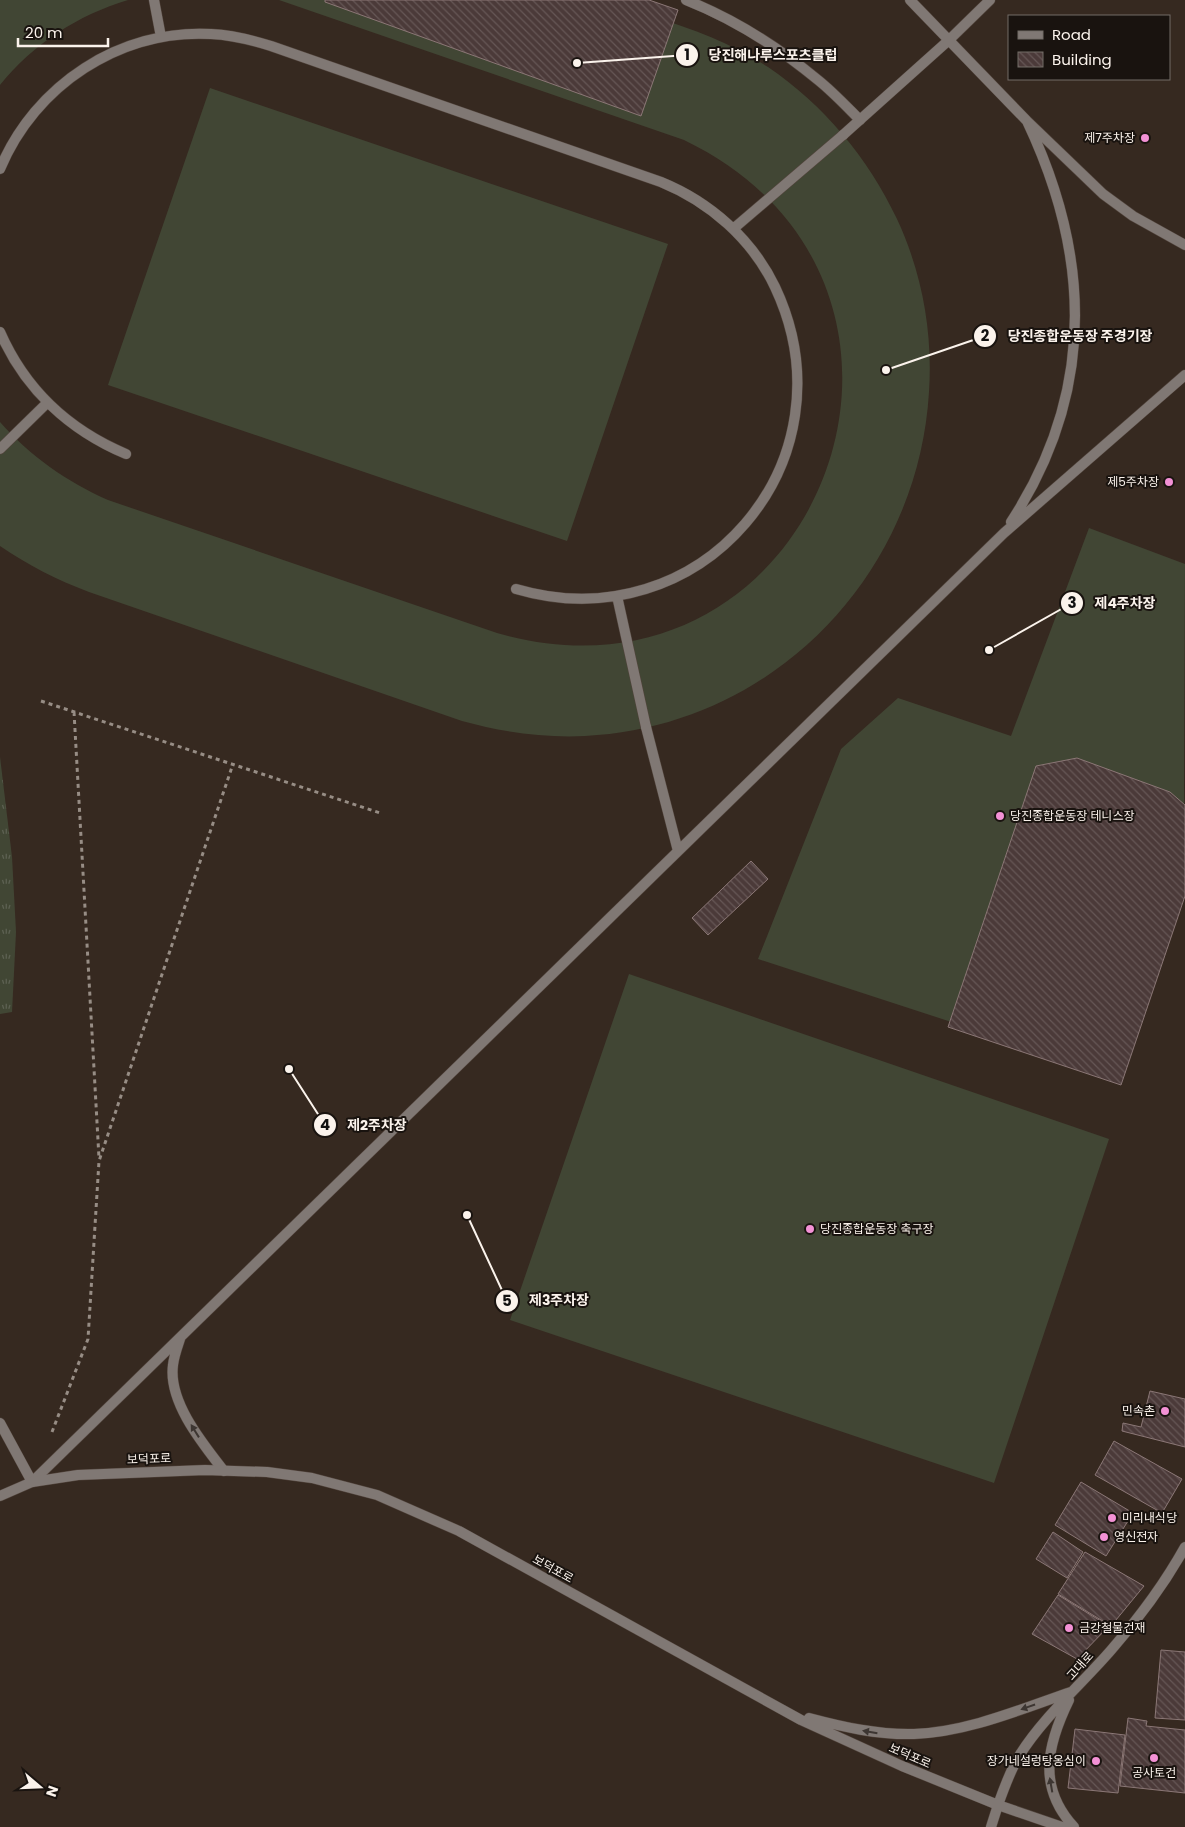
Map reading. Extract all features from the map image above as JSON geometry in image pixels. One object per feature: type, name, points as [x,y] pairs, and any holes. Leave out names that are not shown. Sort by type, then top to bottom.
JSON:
[{"type":"street","points":[[154,0],[161,37]]},
{"type":"street","points":[[686,0],[738,24],[780,50],[819,81],[860,120]]},
{"type":"street","points":[[910,0],[1027,121],[1096,188],[1118,207],[1185,245]]},
{"type":"street","points":[[733,229],[844,135],[949,40],[990,0]]},
{"type":"street","points":[[0,169],[9,149],[26,122],[46,98],[83,68],[110,53],[140,42],[186,34],[210,34],[249,39],[271,46],[661,182],[696,200],[716,213],[754,253],[771,279],[781,301],[793,338],[797,394],[795,417],[779,470],[751,518],[723,546],[698,566],[670,580],[640,591],[594,599],[538,596],[516,590]]},
{"type":"street","points":[[1004,533],[1022,506],[1055,434],[1072,368],[1075,332],[1073,272],[1063,221],[1041,152],[1027,121]]},
{"type":"street","points":[[0,332],[18,366],[47,403],[84,433],[126,454]]},
{"type":"street","points":[[0,1423],[32,1482],[1004,533],[1185,375]]},
{"type":"street","points":[[1163,394],[1185,384]]},
{"type":"street","points":[[0,449],[47,403]]},
{"type":"street","points":[[617,596],[646,727],[678,851]]},
{"type":"street","points":[[180,1338],[173,1366],[174,1382],[180,1403],[192,1427],[224,1471]]},
{"type":"street","name":"보덕포로","points":[[0,1496],[32,1482],[78,1475],[128,1472],[224,1471],[267,1472],[312,1478],[377,1496],[459,1530],[788,1713],[902,1766],[998,1805],[1062,1827]]},
{"type":"street","name":"고대로","points":[[990,1827],[1008,1777],[1020,1755],[1035,1735],[1134,1623],[1185,1547]]},
{"type":"street","points":[[788,1713],[843,1727],[879,1733],[914,1734],[951,1730],[1000,1717],[1074,1691]]},
{"type":"street","points":[[1074,1691],[1055,1736],[1049,1772],[1051,1788],[1058,1807],[1074,1827]]},
{"type":"path","points":[[41,701],[380,813]]},
{"type":"path","points":[[50,1437],[88,1339],[99,1161],[74,712]]},
{"type":"path","points":[[99,1161],[233,764]]},
{"type":"green space","points":[[0,0],[128,0],[92,14],[58,33],[27,57],[0,85]]},
{"type":"green space","points":[[279,0],[611,1],[699,32],[727,44],[768,67],[808,98],[843,134],[858,154],[885,197],[906,239],[924,303],[930,370],[929,392],[919,460],[897,523],[864,580],[823,630],[773,672],[716,704],[653,726],[585,736],[538,735],[507,731],[462,721],[89,592],[43,572],[0,546],[0,422],[24,446],[50,467],[78,485],[108,500],[497,633],[610,644],[704,615],[777,556],[824,476],[842,384],[827,292],[776,207],[684,140]]},
{"type":"green space","points":[[210,88],[668,244],[567,541],[108,385]]},
{"type":"green space","name":"당진종합운동장 테니스장","points":[[1089,528],[1185,564],[1185,845],[1108,1073],[758,959],[841,749],[898,698],[1011,736]]},
{"type":"green space","points":[[0,757],[12,857],[16,932],[12,1012],[0,1014]]},
{"type":"green space","name":"당진종합운동장 축구장","points":[[629,974],[1109,1139],[994,1483],[510,1320]]},
{"type":"building","points":[[325,0],[649,0],[678,10],[641,116],[325,2]]},
{"type":"building","points":[[1077,758],[1170,792],[1185,805],[1185,896],[1121,1085],[948,1027],[1036,766]]},
{"type":"building","points":[[751,861],[768,879],[708,935],[692,918]]},
{"type":"building","name":"민속촌","points":[[1150,1391],[1185,1399],[1185,1447],[1122,1431],[1123,1423],[1141,1427]]},
{"type":"building","points":[[1114,1441],[1182,1479],[1162,1513],[1095,1475]]},
{"type":"building","points":[[1081,1482],[1133,1513],[1106,1556],[1055,1525]]},
{"type":"building","points":[[1053,1532],[1083,1552],[1067,1578],[1036,1559]]},
{"type":"building","points":[[1085,1552],[1144,1586],[1111,1626],[1058,1594]]},
{"type":"building","points":[[1058,1595],[1109,1626],[1077,1659],[1032,1634]]},
{"type":"building","points":[[1161,1650],[1185,1652],[1185,1720],[1155,1718]]},
{"type":"building","name":"공사토건","points":[[1128,1718],[1147,1721],[1146,1726],[1185,1730],[1185,1793],[1120,1786]]},
{"type":"building","points":[[1075,1729],[1125,1735],[1118,1793],[1068,1788]]},
{"type":"place","name":"당진해나루스포츠클럽","points":[[577,63]]},
{"type":"place","name":"제7주차장","points":[[1145,138]]},
{"type":"place","name":"당진종합운동장 주경기장","points":[[886,370]]},
{"type":"place","name":"제5주차장","points":[[1169,482]]},
{"type":"place","name":"제4주차장","points":[[989,650]]},
{"type":"place","name":"당진종합운동장 테니스장","points":[[1000,816]]},
{"type":"place","name":"제2주차장","points":[[289,1069]]},
{"type":"place","name":"제3주차장","points":[[467,1215]]},
{"type":"place","name":"당진종합운동장 축구장","points":[[810,1229]]},
{"type":"place","name":"민속촌","points":[[1165,1411]]},
{"type":"place","name":"미리내식당","points":[[1112,1518]]},
{"type":"place","name":"영신전자","points":[[1104,1537]]},
{"type":"place","name":"금강철물건재","points":[[1069,1628]]},
{"type":"place","name":"공사토건","points":[[1154,1758]]},
{"type":"place","name":"장가네설렁탕옹심이","points":[[1096,1761]]}]
